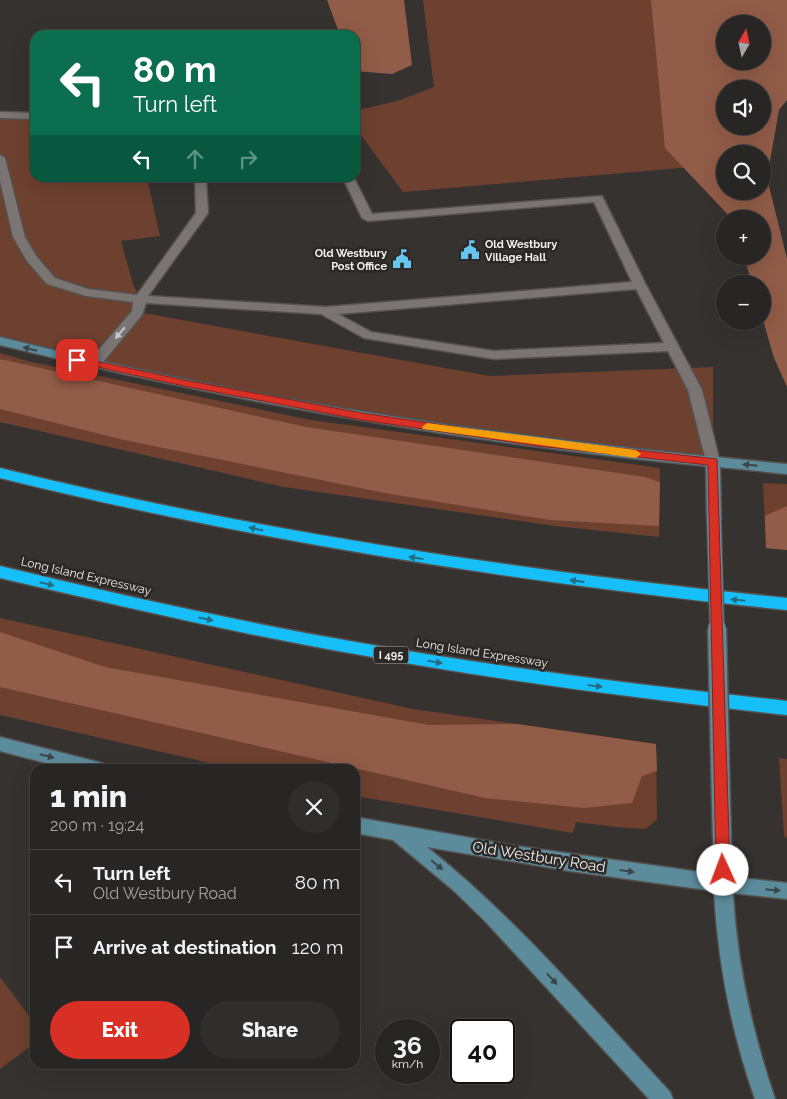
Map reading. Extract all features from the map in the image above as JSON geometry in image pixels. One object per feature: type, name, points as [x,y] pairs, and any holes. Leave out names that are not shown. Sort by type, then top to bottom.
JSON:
[{"type":"highway","points":[[0,472],[138,505],[272,532],[408,556],[553,578],[787,604]]},
{"type":"highway","name":"Long Island Expressway","points":[[0,572],[121,601],[251,628],[412,658],[564,682],[787,708]]},
{"type":"main road","points":[[0,341],[94,364],[194,385],[362,416],[538,442],[787,469]]},
{"type":"main road","points":[[714,462],[723,885],[730,960],[738,1004],[750,1057],[765,1099]]},
{"type":"main road","points":[[0,744],[78,764]]},
{"type":"main road","name":"Old Westbury Road","points":[[360,826],[526,856],[723,885],[787,892]]},
{"type":"main road","points":[[399,834],[460,884],[491,914],[663,1099]]},
{"type":"lane","points":[[0,115],[30,116]]},
{"type":"lane","points":[[0,158],[18,237],[31,258],[51,281],[86,292],[140,299],[324,311],[640,284]]},
{"type":"lane","points":[[94,364],[138,312],[140,299],[202,213],[201,182]]},
{"type":"lane","points":[[351,182],[368,218],[598,198],[695,390],[714,462]]},
{"type":"lane","points":[[324,311],[368,335],[494,355],[673,347]]},
{"type":"shaded area","points":[[327,0],[404,0],[412,65],[392,74],[360,71],[360,30],[338,30]]},
{"type":"shaded area","points":[[423,0],[717,0],[715,165],[403,192],[360,134],[360,110],[397,101],[434,87]]},
{"type":"shaded area","points":[[651,0],[787,0],[787,100],[779,110],[771,155],[771,145],[716,145],[716,200],[771,200],[771,194],[787,259],[787,387],[774,358],[766,330],[771,330],[771,275],[749,275],[747,265],[771,265],[771,210],[724,210],[665,148]]},
{"type":"shaded area","points":[[0,115],[30,116],[30,182],[148,182],[160,236],[121,241],[133,284],[140,299],[138,312],[489,376],[713,367],[713,462],[362,416],[0,341]]},
{"type":"shaded area","points":[[0,353],[27,361],[311,420],[660,468],[659,537],[555,526],[284,487],[0,422]]},
{"type":"shaded area","points":[[0,359],[306,427],[645,477],[660,482],[659,526],[550,520],[390,494],[124,440],[0,409]]},
{"type":"shaded area","points":[[763,483],[787,484],[787,550],[766,548]]},
{"type":"shaded area","points":[[787,506],[787,550],[766,548],[765,516]]},
{"type":"shaded area","points":[[0,618],[413,709],[656,744],[657,819],[646,829],[576,822],[573,833],[360,797],[360,764],[214,764],[0,715]]},
{"type":"shaded area","points":[[0,632],[105,667],[429,725],[517,724],[656,744],[657,771],[642,776],[632,803],[584,808],[485,798],[360,769],[360,764],[336,764],[0,687]]},
{"type":"shaded area","points":[[779,758],[787,759],[787,838],[784,836]]},
{"type":"shaded area","points":[[0,977],[30,1017],[30,1047],[0,1069]]},
{"type":"slow traffic","points":[[427,427],[636,454]]},
{"type":"place","name":"Old Westbury Village Hall","points":[[470,250]]},
{"type":"place","name":"Old Westbury Post Office","points":[[402,259]]},
{"type":"route","points":[[77,360],[279,402],[460,432],[714,462],[720,803],[723,870]]}]
